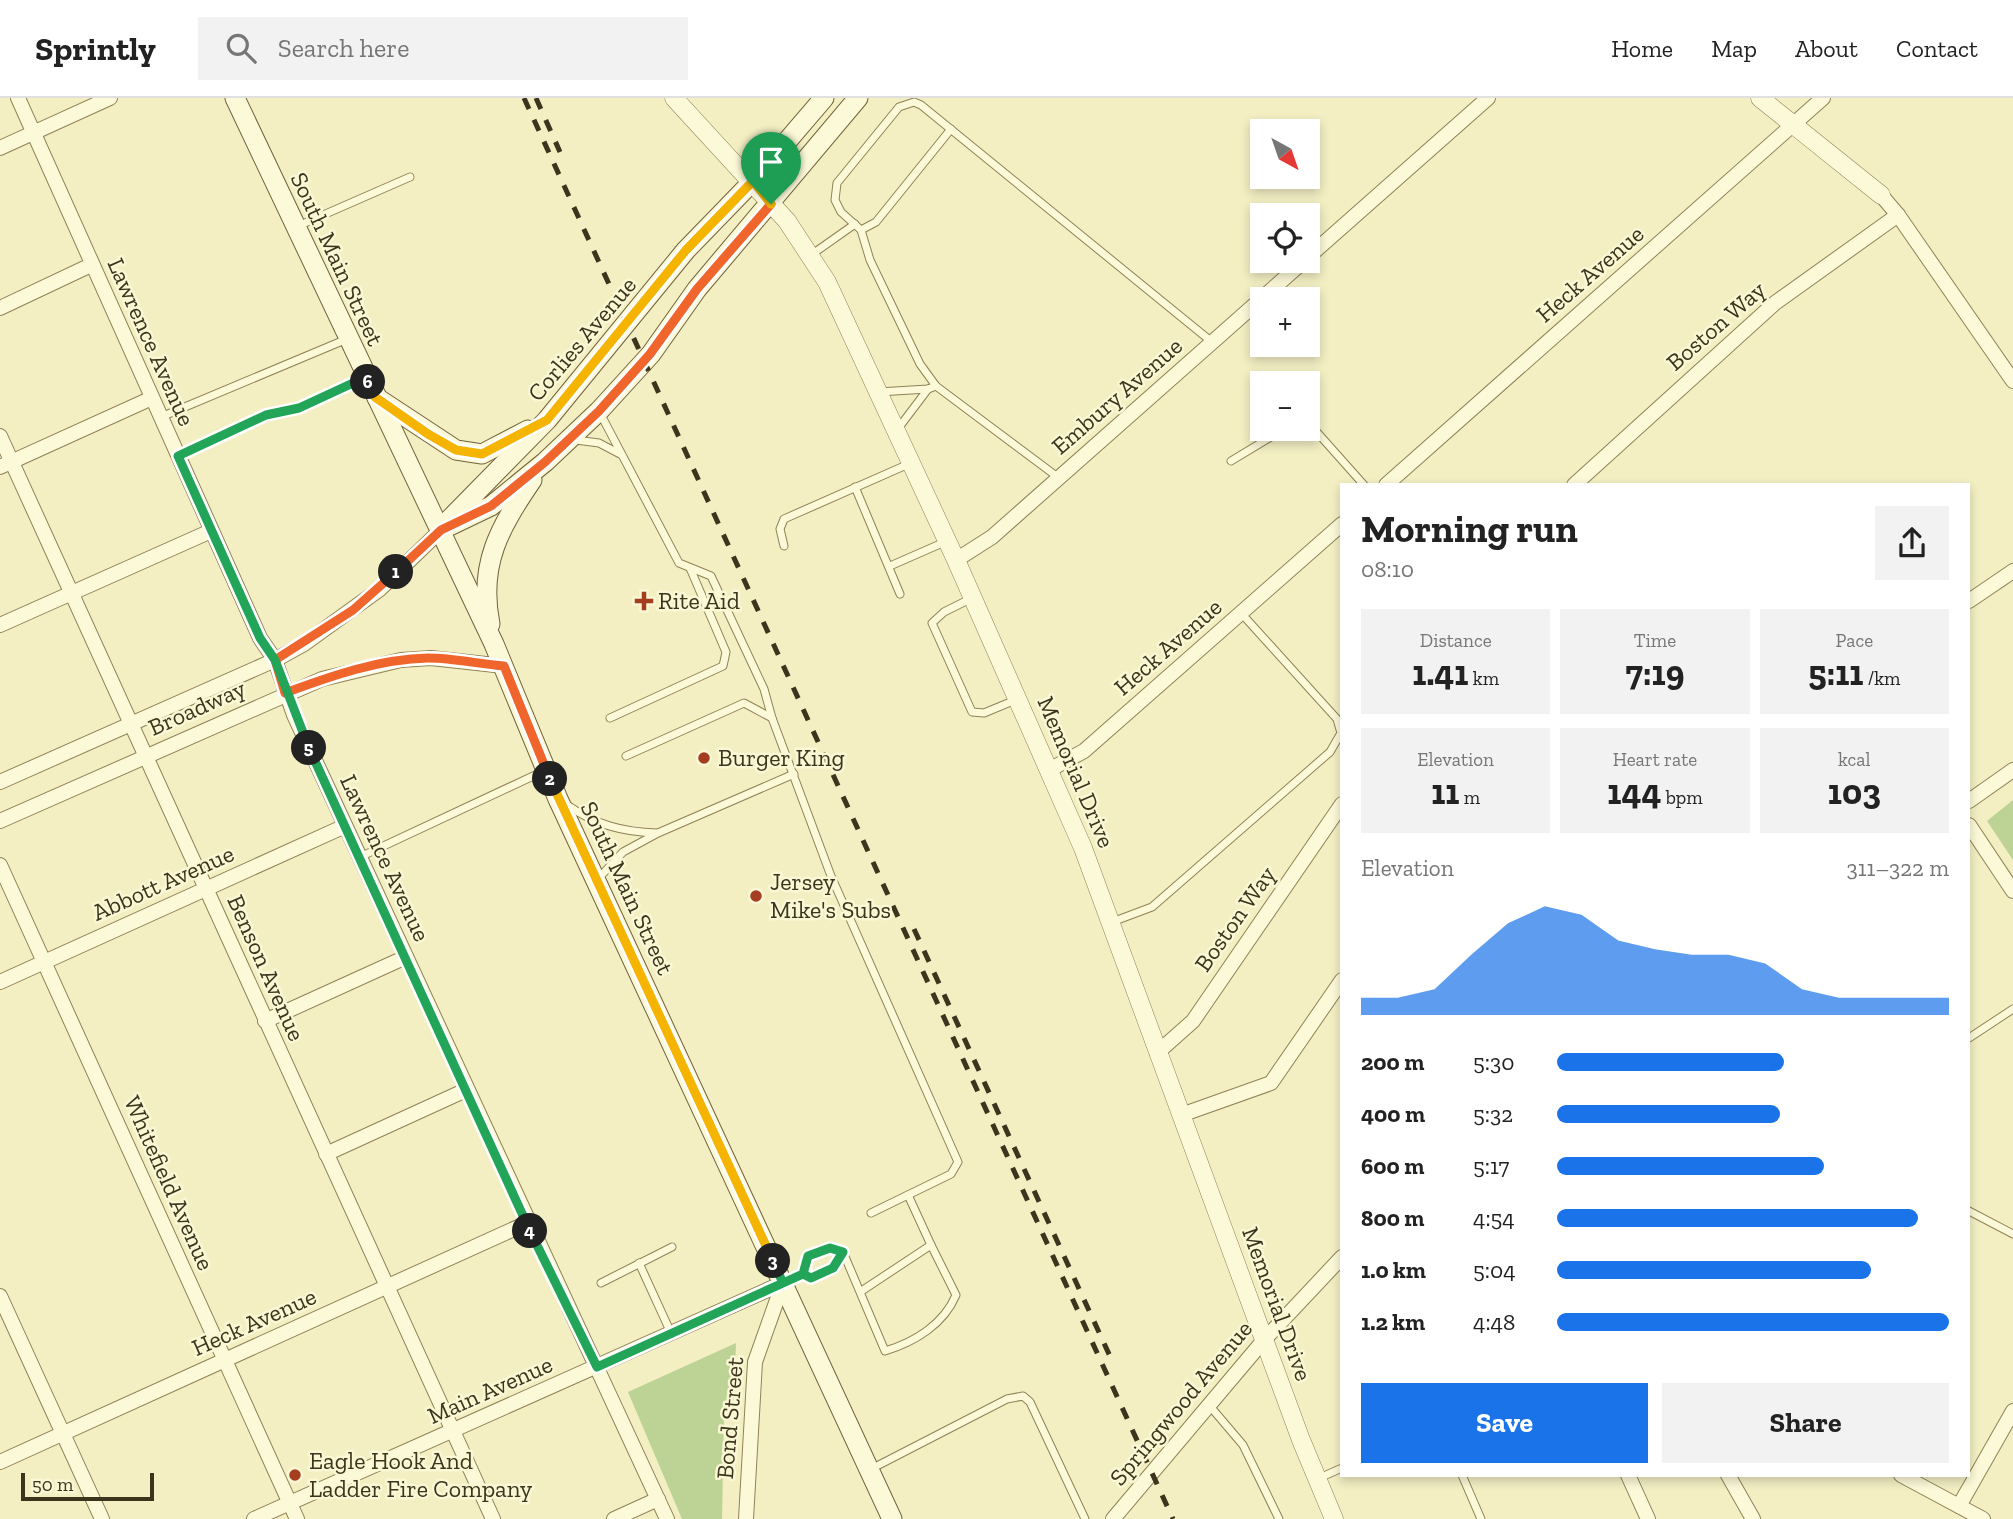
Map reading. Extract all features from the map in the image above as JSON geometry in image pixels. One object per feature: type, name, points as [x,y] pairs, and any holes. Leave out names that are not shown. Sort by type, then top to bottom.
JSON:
[{"type":"main road","name":"South Main Street","points":[[235,98],[494,644],[558,799],[892,1519]]},
{"type":"main road","name":"Corlies Avenue","points":[[441,530],[547,420],[686,250],[753,181],[824,98]]},
{"type":"main road","points":[[441,530],[491,506],[545,462],[599,411],[650,354],[697,289],[858,98]]},
{"type":"main road","points":[[375,397],[456,450],[482,454],[547,420]]},
{"type":"main road","points":[[494,644],[488,614],[490,557],[497,534],[545,462]]},
{"type":"street","name":"Lawrence Avenue","points":[[18,98],[211,531],[260,638],[275,660],[285,693],[345,826],[527,1223],[667,1519]]},
{"type":"street","points":[[0,148],[110,98]]},
{"type":"street","name":"Memorial Drive","points":[[674,98],[753,181],[811,255],[827,282],[1051,769],[1264,1340],[1334,1519]]},
{"type":"street","name":"Embury Avenue","points":[[1320,248],[1488,98]]},
{"type":"street","points":[[1760,98],[1881,195],[1898,215],[2013,382]]},
{"type":"street","name":"Heck Avenue","points":[[1388,483],[1824,98]]},
{"type":"street","name":"Boston Way","points":[[1576,483],[1774,303],[1898,215]]},
{"type":"street","points":[[0,307],[91,265]]},
{"type":"street","name":"Embury Avenue","points":[[956,560],[992,537],[1291,273]]},
{"type":"street","points":[[6,464],[152,398]]},
{"type":"street","name":"Benson Avenue","points":[[0,436],[6,464],[72,592],[493,1519]]},
{"type":"street","name":"Heck Avenue","points":[[1051,769],[1084,751],[1340,526]]},
{"type":"street","name":"Broadway","points":[[0,782],[275,660],[304,644],[380,589],[441,530]]},
{"type":"street","points":[[0,625],[211,531]]},
{"type":"street","points":[[1970,600],[2013,571]]},
{"type":"street","name":"Broadway","points":[[0,821],[285,693],[322,679],[401,660],[431,658],[504,666]]},
{"type":"street","points":[[1970,800],[2013,770]]},
{"type":"street","name":"Boston Way","points":[[1157,1053],[1193,1021],[1340,807]]},
{"type":"street","name":"Abbott Avenue","points":[[0,982],[345,826]]},
{"type":"street","points":[[1970,826],[2013,891]]},
{"type":"street","name":"Whitefield Avenue","points":[[0,865],[297,1519]]},
{"type":"street","points":[[265,1021],[406,957]]},
{"type":"street","points":[[1181,1115],[1271,1083],[1340,983]]},
{"type":"street","points":[[326,1154],[466,1090]]},
{"type":"street","name":"Heck Avenue","points":[[0,1462],[527,1223]]},
{"type":"street","name":"Springwood Avenue","points":[[1120,1516],[1208,1404],[1340,1259]]},
{"type":"street","name":"Main Avenue","points":[[254,1519],[783,1283]]},
{"type":"street","name":"Bond Street","points":[[746,1519],[755,1362],[783,1283]]},
{"type":"street","points":[[1,1299],[102,1519]]},
{"type":"street","points":[[1959,1506],[2013,1411]]},
{"type":"street","points":[[1629,1477],[1648,1519]]},
{"type":"street","points":[[1729,1477],[1753,1519]]},
{"type":"street","points":[[1905,1477],[1983,1519]]},
{"type":"street","points":[[614,1519],[658,1499]]},
{"type":"lane","points":[[1059,478],[936,386],[920,364],[881,283],[858,227],[841,212],[835,200],[837,183],[900,107],[914,102],[921,105],[1212,342]]},
{"type":"lane","points":[[811,255],[858,227],[876,222],[951,129]]},
{"type":"lane","points":[[296,227],[410,177]]},
{"type":"lane","points":[[161,418],[348,339]]},
{"type":"lane","points":[[178,456],[266,415],[299,408],[366,377]]},
{"type":"lane","points":[[878,392],[928,390],[936,386]]},
{"type":"lane","points":[[896,431],[928,390]]},
{"type":"lane","points":[[599,411],[679,563],[711,576],[764,689],[772,718],[831,876],[958,1162],[951,1174],[871,1213]]},
{"type":"lane","points":[[1320,436],[1362,483]]},
{"type":"lane","points":[[568,439],[600,443],[621,455]]},
{"type":"lane","points":[[1231,461],[1264,441]]},
{"type":"lane","points":[[784,546],[780,529],[784,519],[911,463]]},
{"type":"lane","points":[[855,487],[900,594]]},
{"type":"lane","points":[[890,566],[947,541]]},
{"type":"lane","points":[[610,718],[723,666],[726,652],[690,568]]},
{"type":"lane","points":[[973,597],[944,612],[932,623],[971,712],[984,713],[1019,698]]},
{"type":"lane","points":[[1110,923],[1152,907],[1330,752],[1340,733],[1337,719],[1241,613]]},
{"type":"lane","points":[[626,757],[744,703],[772,718]]},
{"type":"lane","points":[[360,858],[546,769]]},
{"type":"lane","points":[[596,881],[623,852],[658,833],[794,775]]},
{"type":"lane","points":[[558,799],[588,819],[613,828],[625,832],[658,833]]},
{"type":"lane","points":[[1970,1037],[2013,1009]]},
{"type":"lane","points":[[807,1276],[808,1256],[830,1248],[843,1252],[886,1351],[909,1343],[949,1312],[956,1295],[908,1195]]},
{"type":"lane","points":[[1970,1211],[2013,1234]]},
{"type":"lane","points":[[860,1292],[931,1245]]},
{"type":"lane","points":[[601,1283],[671,1247]]},
{"type":"lane","points":[[783,1283],[833,1268],[843,1252]]},
{"type":"lane","points":[[639,1263],[671,1334]]},
{"type":"lane","points":[[869,1470],[1007,1399],[1023,1396],[1030,1402],[1085,1519]]},
{"type":"lane","points":[[1208,1404],[1243,1445],[1279,1519]]},
{"type":"lane","points":[[1317,1479],[1340,1469]]},
{"type":"lane","points":[[1463,1477],[1481,1519]]},
{"type":"green space","points":[[2013,800],[2013,860],[1987,821]]},
{"type":"green space","points":[[736,1343],[734,1398],[724,1416],[722,1519],[682,1519],[628,1392]]},
{"type":"railway","points":[[524,98],[1173,1519]]},
{"type":"railway","points":[[536,98],[560,152]]},
{"type":"railway","points":[[914,929],[1114,1365]]},
{"type":"place","name":"Rite Aid","points":[[644,601]]},
{"type":"place","name":"Burger King","points":[[704,758]]},
{"type":"place","name":"Jersey Mike's Subs","points":[[756,896]]},
{"type":"place","name":"Eagle Hook And Ladder Fire Company","points":[[295,1475]]},
{"type":"route","points":[[771,204],[697,289],[650,354],[581,429],[491,506],[441,530],[380,589],[304,644],[275,660],[285,693],[322,679],[401,660],[431,658],[504,666],[558,799],[783,1283],[803,1274],[808,1256],[830,1248],[843,1252],[833,1268],[811,1278],[803,1274],[597,1367],[527,1223],[294,715],[285,693],[275,660],[260,638],[178,456],[266,415],[299,408],[366,377],[375,397],[428,434],[456,450],[482,454],[547,420],[686,250],[753,181],[771,204]]}]
